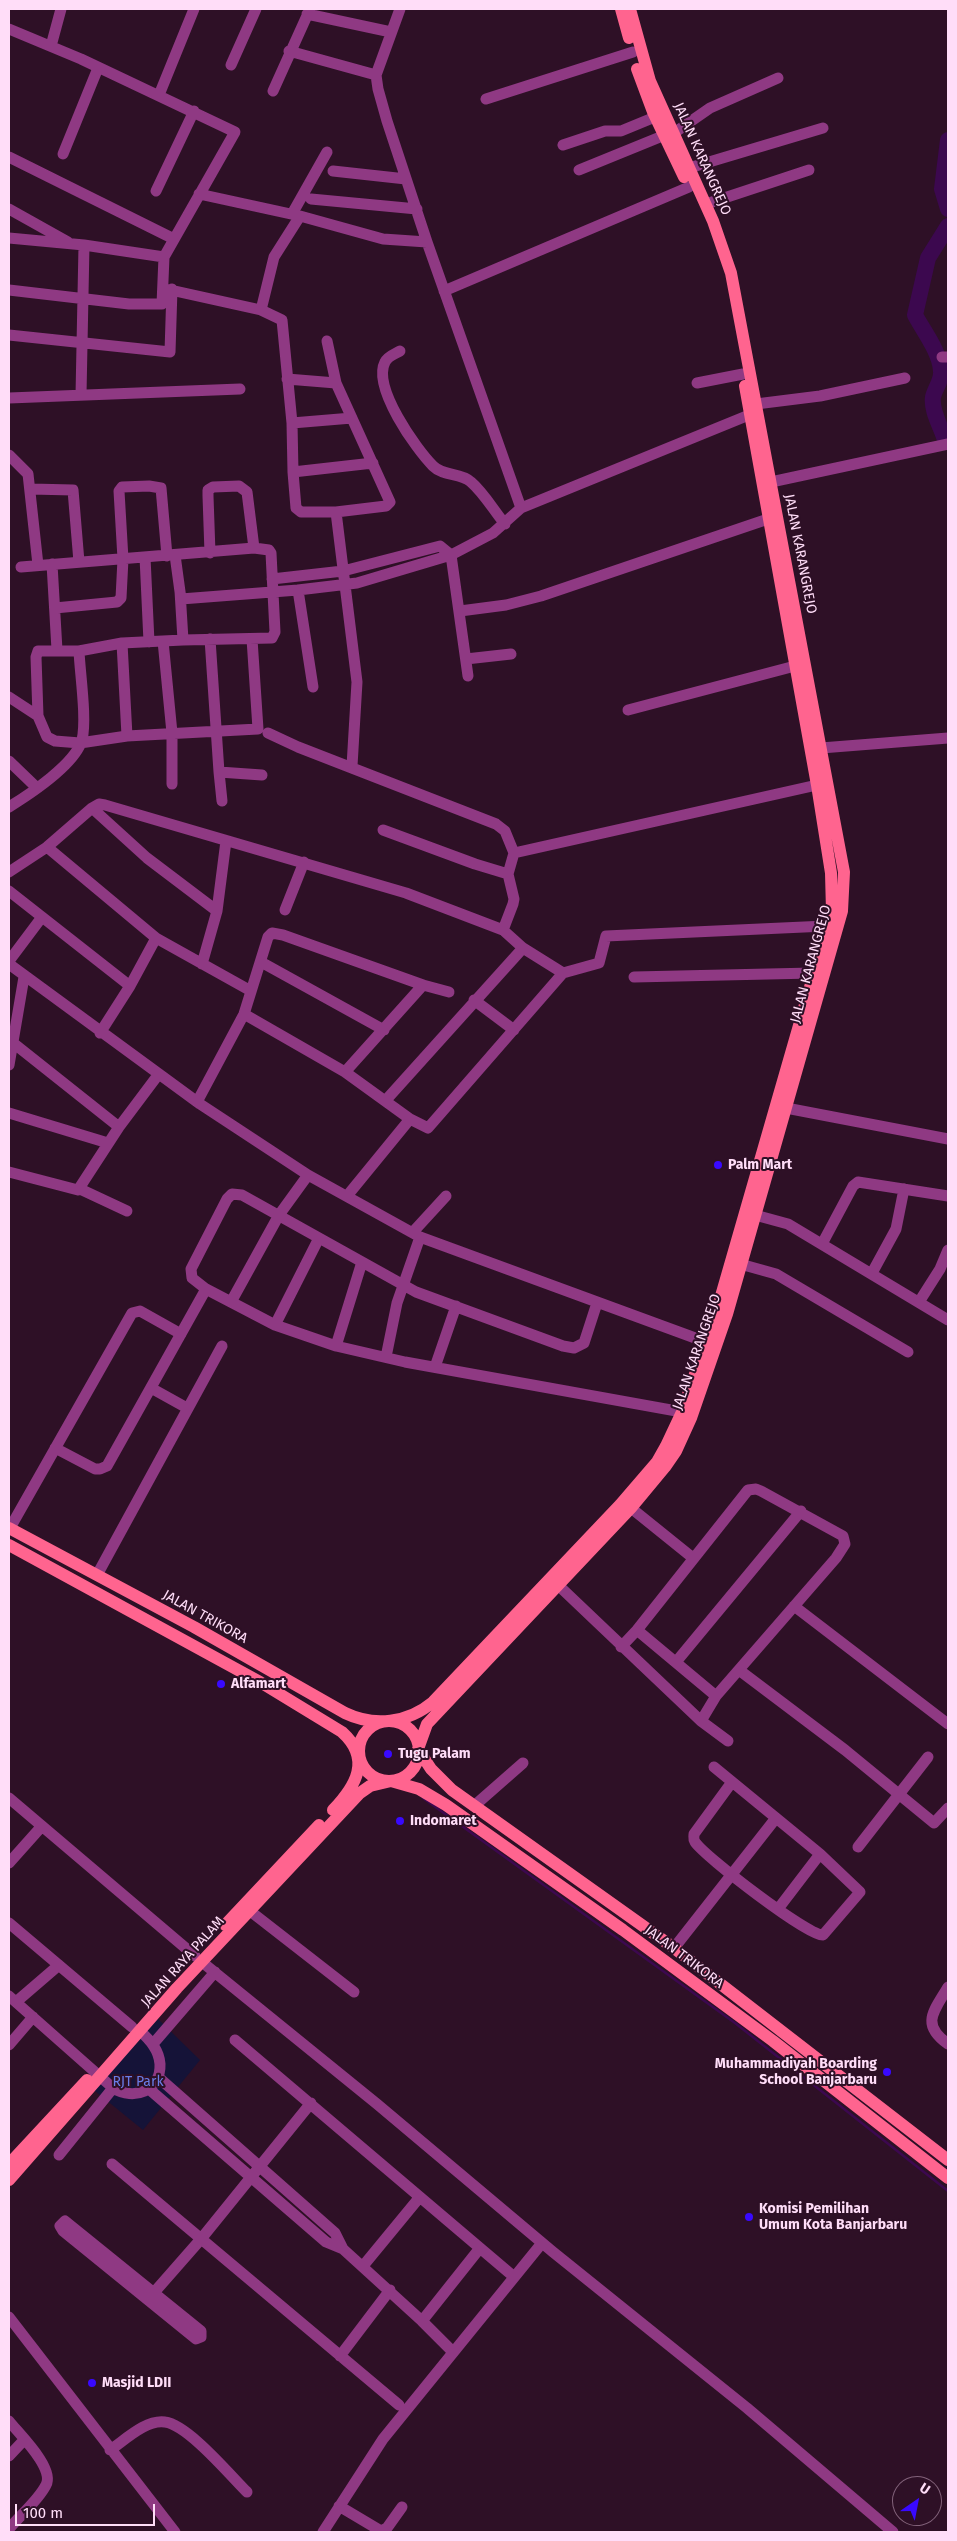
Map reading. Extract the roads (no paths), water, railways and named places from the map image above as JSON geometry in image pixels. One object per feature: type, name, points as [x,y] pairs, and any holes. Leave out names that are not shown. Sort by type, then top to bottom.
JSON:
[{"type":"main road","name":"JALAN KARANGREJO","points":[[390,1721],[410,1717],[433,1702],[620,1505],[657,1462],[682,1412],[706,1342],[755,1215],[786,1108],[813,973],[832,911],[831,873],[817,785],[810,716],[771,482],[732,273],[690,168],[669,134],[655,117],[644,90],[621,9]]},
{"type":"main road","name":"JALAN KARANGREJO","points":[[418,1749],[428,1724],[630,1508],[670,1461],[691,1418],[727,1314],[736,1263],[801,1037],[842,911],[844,872],[821,748],[795,666],[724,269],[689,187],[646,71],[630,9]]},
{"type":"main road","name":"JALAN TRIKORA","points":[[9,1528],[350,1715],[364,1721],[390,1721]]},
{"type":"main road","points":[[9,1545],[183,1639],[332,1724],[350,1738],[359,1757],[367,1772],[374,1777],[391,1781],[400,1779],[414,1767],[418,1749],[417,1741],[406,1727],[390,1721],[373,1726],[366,1731],[359,1748],[359,1757]]},
{"type":"main road","name":"JALAN TRIKORA","points":[[418,1749],[441,1780],[474,1806],[674,1948],[948,2160]]},
{"type":"main road","name":"JALAN RAYA PALAM","points":[[9,2180],[136,2029],[342,1800],[356,1778],[359,1757]]},
{"type":"main road","name":"JALAN TRIKORA","points":[[391,1781],[430,1795],[512,1851],[772,2041],[948,2178]]},
{"type":"main road","name":"JALAN RAYA PALAM","points":[[199,1959],[250,1911],[360,1793],[370,1786],[391,1781]]},
{"type":"main road","name":"JALAN RAYA PALAM","points":[[10,2160],[97,2074]]},
{"type":"street","points":[[51,46],[61,9]]},
{"type":"street","points":[[159,95],[194,9]]},
{"type":"street","points":[[231,65],[256,9]]},
{"type":"street","points":[[400,9],[376,75],[386,121],[444,291],[522,508]]},
{"type":"street","points":[[273,91],[308,11],[391,32]]},
{"type":"street","points":[[9,29],[159,95],[235,132],[164,257],[168,289],[170,352],[9,335]]},
{"type":"street","points":[[289,51],[376,75]]},
{"type":"street","points":[[486,99],[633,52]]},
{"type":"street","points":[[63,154],[98,68]]},
{"type":"street","points":[[579,170],[669,134],[710,108],[778,78]]},
{"type":"street","points":[[156,191],[194,111]]},
{"type":"street","points":[[563,145],[605,131],[621,131],[655,117]]},
{"type":"street","points":[[690,168],[823,128]]},
{"type":"street","points":[[260,310],[274,257],[327,152]]},
{"type":"street","points":[[9,157],[174,240]]},
{"type":"street","points":[[706,204],[809,170]]},
{"type":"street","points":[[333,171],[406,179]]},
{"type":"street","points":[[444,291],[689,187]]},
{"type":"street","points":[[199,194],[296,215],[376,237],[428,242]]},
{"type":"street","points":[[311,198],[417,209]]},
{"type":"street","points":[[9,209],[79,245]]},
{"type":"street","points":[[9,238],[79,245],[164,257]]},
{"type":"street","points":[[79,245],[84,344],[82,395]]},
{"type":"street","points":[[168,289],[260,310],[282,320],[292,423],[294,500],[298,511],[336,512],[386,506],[390,503],[336,383],[327,341]]},
{"type":"street","points":[[9,290],[158,306],[163,301],[168,289]]},
{"type":"street","points":[[400,351],[392,355],[384,368],[388,400],[395,414],[434,467],[445,474],[459,476],[470,481],[505,524]]},
{"type":"street","points":[[697,383],[743,374]]},
{"type":"street","points":[[756,404],[820,396],[905,378]]},
{"type":"street","points":[[287,379],[336,383]]},
{"type":"street","points":[[9,398],[240,389]]},
{"type":"street","points":[[55,608],[117,602],[122,594],[123,559],[119,491],[122,487],[158,486],[161,488],[171,555],[181,599],[346,585],[451,555],[493,533],[522,508],[749,415]]},
{"type":"street","points":[[292,423],[352,418]]},
{"type":"street","points":[[771,482],[948,444]]},
{"type":"street","points":[[9,455],[25,469],[31,489],[38,565]]},
{"type":"street","points":[[292,472],[373,462]]},
{"type":"street","points":[[210,553],[208,490],[212,487],[239,486],[247,492],[254,548]]},
{"type":"street","points":[[31,489],[74,490],[79,562]]},
{"type":"street","points":[[336,512],[357,682],[352,766]]},
{"type":"street","points":[[460,611],[506,605],[560,590],[768,519]]},
{"type":"street","points":[[272,579],[344,571],[436,546],[451,555],[468,676]]},
{"type":"street","points":[[20,567],[254,548],[269,550],[272,553],[275,636],[252,639],[122,643],[79,651],[36,652],[38,716],[49,739],[80,743],[128,736],[258,728],[252,639]]},
{"type":"street","points":[[144,557],[149,642]]},
{"type":"street","points":[[52,564],[58,650]]},
{"type":"street","points":[[298,590],[312,687]]},
{"type":"street","points":[[180,591],[183,640]]},
{"type":"street","points":[[210,639],[222,801]]},
{"type":"street","points":[[164,641],[172,733],[172,784]]},
{"type":"street","points":[[122,643],[128,736]]},
{"type":"street","points":[[9,807],[58,771],[80,743],[83,724],[79,651]]},
{"type":"street","points":[[466,659],[511,654]]},
{"type":"street","points":[[628,710],[795,666]]},
{"type":"street","points":[[9,697],[38,716]]},
{"type":"street","points":[[268,733],[298,747],[352,766],[502,827],[514,853],[508,874],[514,899],[503,930]]},
{"type":"street","points":[[821,748],[948,738]]},
{"type":"street","points":[[9,760],[36,787]]},
{"type":"street","points":[[219,772],[262,775]]},
{"type":"street","points":[[514,853],[817,785]]},
{"type":"street","points":[[9,872],[47,847],[92,808],[99,804],[105,805],[406,893],[503,930],[522,948],[563,973]]},
{"type":"street","points":[[92,808],[147,858],[217,911]]},
{"type":"street","points":[[383,830],[475,864],[508,874]]},
{"type":"street","points":[[202,964],[217,911],[226,841]]},
{"type":"street","points":[[47,847],[156,938],[251,991]]},
{"type":"street","points":[[285,910],[304,862]]},
{"type":"street","points":[[9,891],[130,986]]},
{"type":"street","points":[[42,917],[9,963],[24,977],[196,1102],[308,1175],[417,1235],[706,1342]]},
{"type":"street","points":[[244,1014],[345,1072],[424,1128],[434,1123],[563,973],[597,965],[602,957],[606,936],[613,934],[826,926]]},
{"type":"street","points":[[196,1102],[244,1014],[268,937],[276,933],[423,985],[449,992]]},
{"type":"street","points":[[100,1033],[130,986],[156,938]]},
{"type":"street","points":[[386,1100],[522,948]]},
{"type":"street","points":[[261,962],[384,1030]]},
{"type":"street","points":[[634,977],[813,973]]},
{"type":"street","points":[[9,1065],[24,977]]},
{"type":"street","points":[[345,1072],[423,985]]},
{"type":"street","points":[[474,1000],[514,1030]]},
{"type":"street","points":[[12,1042],[119,1127]]},
{"type":"street","points":[[9,1172],[75,1191],[80,1189],[119,1127],[158,1075]]},
{"type":"street","points":[[786,1108],[948,1139]]},
{"type":"street","points":[[9,1113],[108,1144]]},
{"type":"street","points":[[347,1196],[410,1119]]},
{"type":"street","points":[[231,1302],[279,1215],[308,1175]]},
{"type":"street","points":[[822,1244],[855,1183],[863,1182],[948,1196]]},
{"type":"street","points":[[80,1189],[127,1211]]},
{"type":"street","points":[[872,1273],[896,1229],[904,1189]]},
{"type":"street","points":[[597,1303],[584,1343],[574,1348],[403,1285],[242,1195],[232,1194],[227,1198],[190,1272],[192,1278],[206,1289],[275,1326],[336,1346],[434,1367],[682,1412]]},
{"type":"street","points":[[386,1357],[417,1235],[446,1196]]},
{"type":"street","points":[[755,1215],[788,1224],[948,1320]]},
{"type":"street","points":[[275,1326],[319,1238]]},
{"type":"street","points":[[919,1302],[940,1269],[948,1250]]},
{"type":"street","points":[[336,1346],[362,1262]]},
{"type":"street","points":[[736,1263],[776,1274],[908,1352]]},
{"type":"street","points":[[55,1448],[95,1469],[104,1468],[206,1289]]},
{"type":"street","points":[[434,1367],[456,1306]]},
{"type":"street","points":[[9,1528],[132,1313],[140,1311],[181,1334]]},
{"type":"street","points":[[97,1575],[222,1346]]},
{"type":"street","points":[[151,1388],[187,1408]]},
{"type":"street","points":[[621,1647],[638,1630],[748,1490],[756,1489],[838,1532],[846,1542],[836,1558],[716,1696],[701,1721]]},
{"type":"street","points":[[630,1508],[693,1558]]},
{"type":"street","points":[[676,1662],[801,1511]]},
{"type":"street","points":[[558,1585],[621,1647],[701,1721],[728,1741]]},
{"type":"street","points":[[794,1606],[948,1724]]},
{"type":"street","points":[[638,1630],[716,1696]]},
{"type":"street","points":[[740,1670],[845,1750],[934,1823],[948,1808]]},
{"type":"street","points":[[858,1847],[928,1757]]},
{"type":"street","points":[[474,1806],[523,1763]]},
{"type":"street","points":[[714,1767],[820,1854],[860,1892],[823,1935],[815,1934],[731,1874],[703,1850],[694,1838],[699,1826],[732,1782]]},
{"type":"street","points":[[9,1798],[199,1959],[377,2104],[542,2243],[747,2408],[893,2532]]},
{"type":"street","points":[[674,1948],[776,1818]]},
{"type":"street","points":[[9,1863],[42,1826]]},
{"type":"street","points":[[778,1909],[820,1854]]},
{"type":"street","points":[[250,1911],[354,1992]]},
{"type":"street","points":[[9,1923],[59,1964],[153,2044],[160,2064],[158,2077],[149,2089],[132,2096],[113,2088],[12,1999],[59,1964]]},
{"type":"street","points":[[153,2044],[215,1972]]},
{"type":"street","points":[[948,1987],[935,2010],[931,2023],[935,2033],[948,2044]]},
{"type":"street","points":[[9,2045],[33,2017]]},
{"type":"street","points":[[235,2040],[513,2276]]},
{"type":"street","points":[[158,2077],[261,2165],[335,2233],[343,2249]]},
{"type":"street","points":[[59,2155],[113,2088]]},
{"type":"street","points":[[149,2089],[326,2242],[343,2249],[363,2266],[452,2351]]},
{"type":"street","points":[[151,2296],[201,2239],[311,2103]]},
{"type":"street","points":[[112,2164],[399,2405]]},
{"type":"street","points":[[363,2266],[419,2198]]},
{"type":"street","points":[[62,2222],[69,2222],[151,2296],[61,2229],[62,2222]]},
{"type":"street","points":[[323,2532],[382,2439],[513,2276],[542,2243]]},
{"type":"street","points":[[422,2321],[480,2248]]},
{"type":"street","points":[[340,2356],[390,2290]]},
{"type":"street","points":[[9,2317],[174,2532]]},
{"type":"street","points":[[9,2421],[46,2467],[48,2480],[43,2490],[9,2529]]},
{"type":"street","points":[[110,2450],[151,2424],[165,2422],[189,2434],[247,2492]]},
{"type":"street","points":[[9,2456],[24,2440]]},
{"type":"street","points":[[339,2506],[381,2531],[387,2528],[402,2508]]},
{"type":"waterway","points":[[948,140],[942,189],[948,209]]},
{"type":"waterway","points":[[944,437],[933,402],[940,378],[940,364],[935,349],[915,315],[928,258],[948,226]]},
{"type":"waterway","points":[[423,1798],[735,2023],[948,2191]]},
{"type":"place","name":"Palm Mart","points":[[718,1165]]},
{"type":"place","name":"Alfamart","points":[[221,1684]]},
{"type":"place","name":"Tugu Palam","points":[[388,1754]]},
{"type":"place","name":"Indomaret","points":[[400,1821]]},
{"type":"place","name":"Muhammadiyah Boarding School Banjarbaru","points":[[887,2072]]},
{"type":"place","name":"Komisi Pemilihan Umum Kota Banjarbaru","points":[[749,2217]]},
{"type":"place","name":"Masjid LDII","points":[[92,2383]]},
{"type":"park label","name":"RJT Park","points":[[138,2082]]}]
